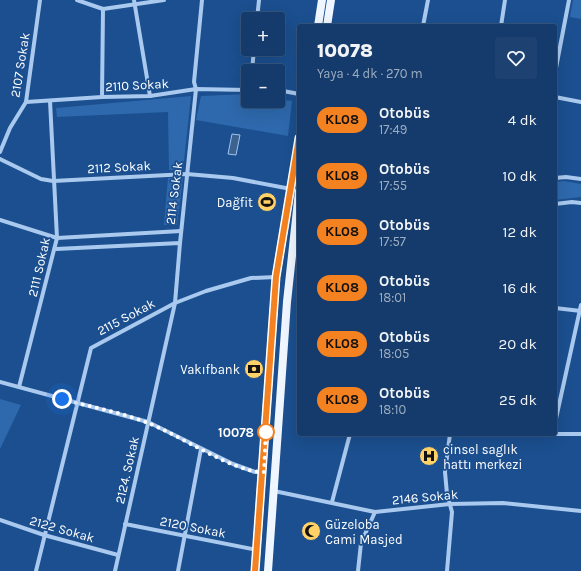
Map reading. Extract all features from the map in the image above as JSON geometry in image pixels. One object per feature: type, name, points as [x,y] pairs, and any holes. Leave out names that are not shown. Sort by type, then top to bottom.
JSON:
[{"type":"main road","points":[[318,24],[322,0]]},
{"type":"main road","points":[[327,24],[331,0]]},
{"type":"main road","points":[[268,571],[273,491],[296,236],[295,190],[297,164]]},
{"type":"main road","points":[[255,571],[264,472],[276,277],[295,190]]},
{"type":"street","name":"2107 Sokak","points":[[0,152],[10,128],[26,102],[40,0]]},
{"type":"street","points":[[77,0],[103,9],[135,2],[164,0]]},
{"type":"street","name":"2114 Sokak","points":[[0,220],[57,238],[181,231],[196,89],[194,82],[202,0]]},
{"type":"street","points":[[258,12],[259,0]]},
{"type":"street","points":[[423,24],[428,0]]},
{"type":"street","points":[[501,24],[506,0]]},
{"type":"street","points":[[557,62],[568,0]]},
{"type":"street","points":[[135,2],[150,96]]},
{"type":"street","points":[[102,97],[103,9]]},
{"type":"street","name":"2110 Sokak","points":[[26,102],[102,97],[150,96],[196,89],[241,90]]},
{"type":"street","points":[[285,91],[297,94]]},
{"type":"street","points":[[557,97],[581,102]]},
{"type":"street","name":"2111 Sokak","points":[[19,387],[56,249],[57,238],[50,101]]},
{"type":"street","name":"2112 Sokak","points":[[0,159],[41,179],[53,181],[186,174],[233,178],[295,190]]},
{"type":"street","points":[[557,178],[566,177],[581,179]]},
{"type":"street","points":[[557,204],[572,202],[581,203]]},
{"type":"street","name":"2124. Sokak","points":[[115,571],[175,302],[181,231]]},
{"type":"street","points":[[56,249],[180,243]]},
{"type":"street","name":"2115 Sokak","points":[[36,571],[90,348],[175,302],[206,290],[251,278],[276,277]]},
{"type":"street","points":[[557,414],[581,305]]},
{"type":"street","points":[[557,308],[580,311]]},
{"type":"street","points":[[0,382],[148,422],[233,464],[255,472],[264,472]]},
{"type":"street","points":[[557,434],[581,434]]},
{"type":"street","points":[[332,502],[349,436]]},
{"type":"street","points":[[447,571],[452,512],[445,472],[450,436]]},
{"type":"street","points":[[178,571],[201,449]]},
{"type":"street","name":"2146 Sokak","points":[[273,491],[375,512],[450,504],[503,504],[581,511]]},
{"type":"street","points":[[358,571],[361,543],[375,512]]},
{"type":"street","name":"2122 Sokak","points":[[0,520],[44,535],[118,555]]},
{"type":"street","name":"2120 Sokak","points":[[125,524],[257,550]]},
{"type":"shaded area","points":[[573,0],[581,0],[581,19],[570,17]]},
{"type":"shaded area","points":[[241,94],[241,108],[285,108],[285,100],[292,101],[288,136],[196,120],[201,96]]},
{"type":"shaded area","points":[[191,96],[183,170],[169,170],[168,112],[57,117],[56,108]]},
{"type":"shaded area","points":[[232,134],[240,135],[236,155],[228,154]]},
{"type":"shaded area","points":[[168,178],[183,178],[177,225],[164,225]]},
{"type":"shaded area","points":[[564,181],[581,184],[581,197],[557,200],[557,182]]},
{"type":"shaded area","points":[[0,399],[21,405],[0,449]]},
{"type":"bus line","name":"KL08","points":[[255,571],[264,472],[276,277],[297,149]]},
{"type":"place","name":"Dağfit","points":[[267,202]]},
{"type":"place","name":"Vakıfbank","points":[[254,369]]},
{"type":"place","name":"10078","points":[[266,432]]},
{"type":"place","name":"cinsel saglık hattı merkezi","points":[[429,456]]},
{"type":"place","name":"Güzeloba Cami Masjed","points":[[311,531]]},
{"type":"route","points":[[62,399],[148,422],[233,464],[255,472],[264,472],[266,426],[266,432]]}]
